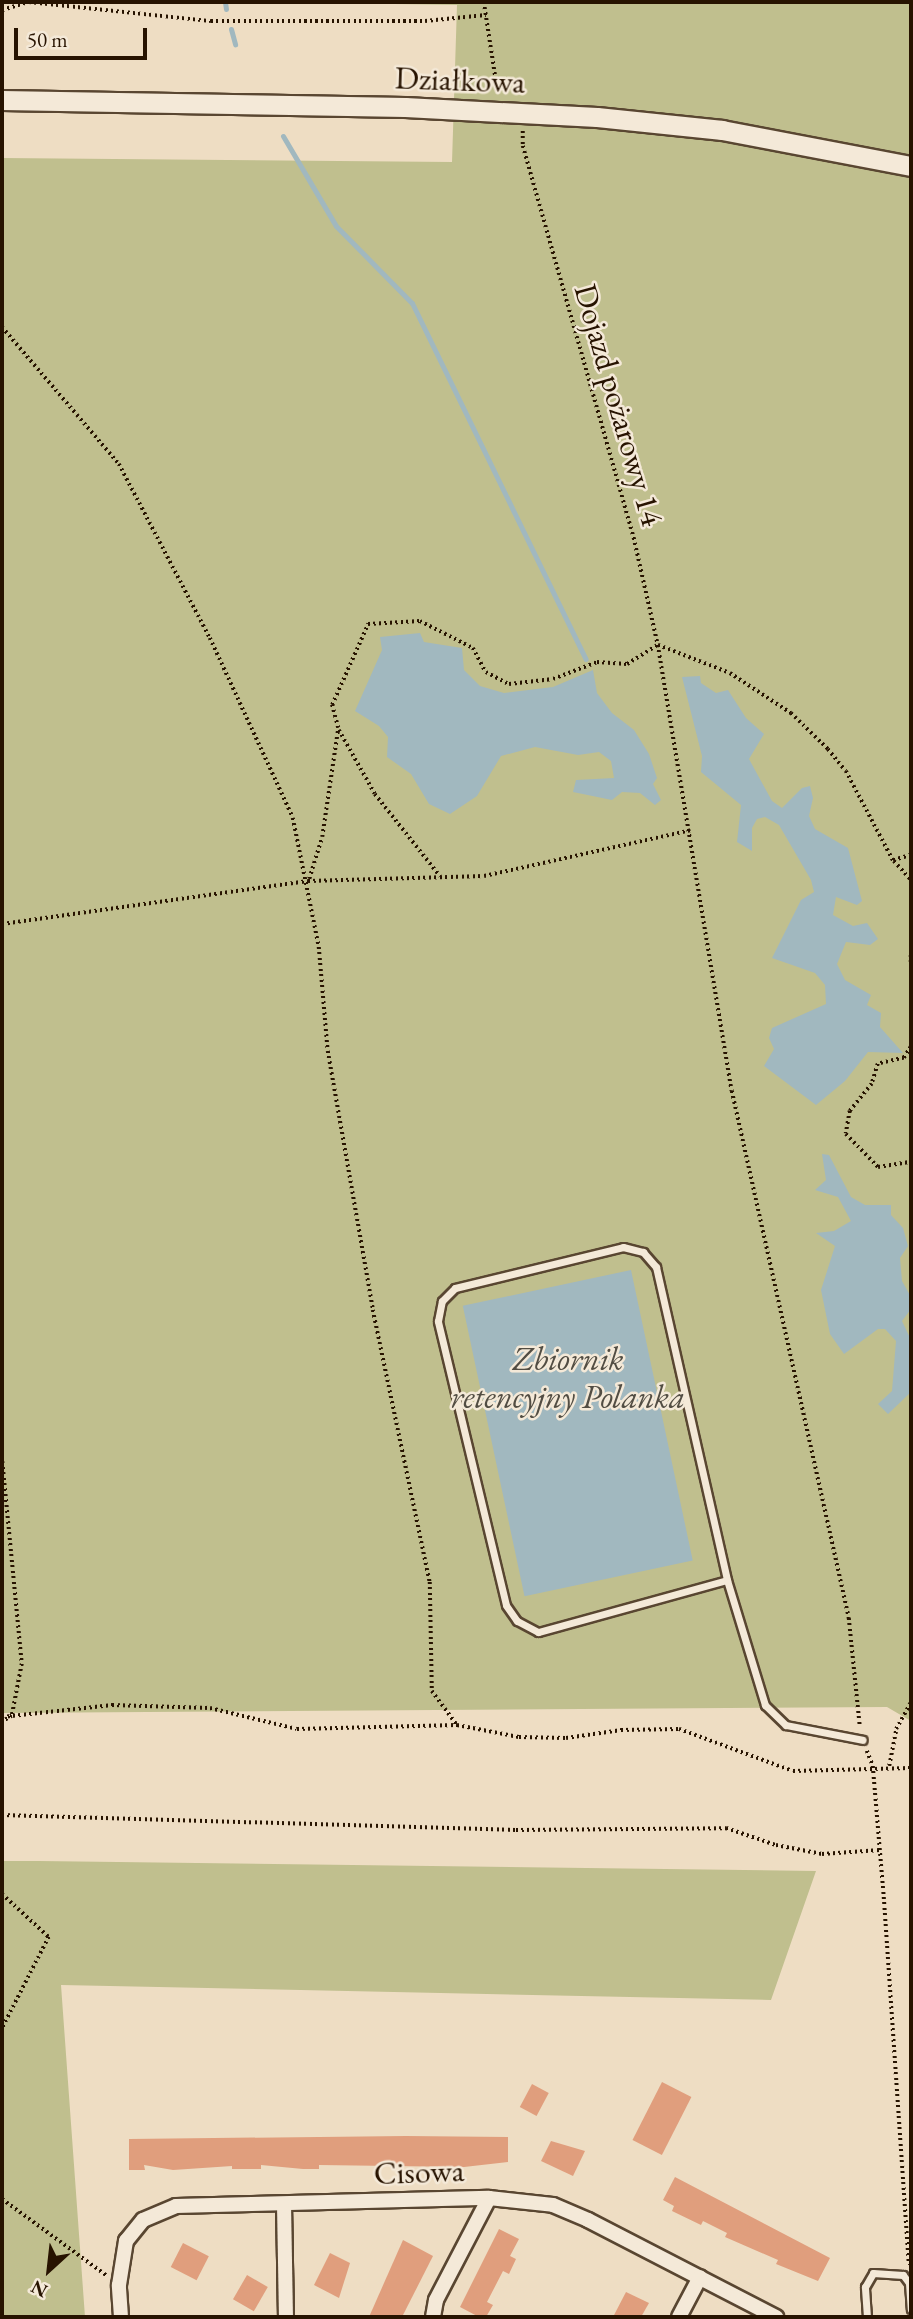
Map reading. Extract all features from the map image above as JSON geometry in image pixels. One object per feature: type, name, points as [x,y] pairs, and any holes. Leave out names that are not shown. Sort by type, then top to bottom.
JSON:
[{"type":"street","name":"Działkowa","points":[[2,100],[508,111],[722,130],[911,166]]},
{"type":"street","name":"Cisowa","points":[[121,2317],[119,2285],[126,2241],[143,2220],[176,2206],[489,2198],[553,2205],[776,2317]]},
{"type":"street","points":[[433,2317],[436,2300],[489,2198]]},
{"type":"street","points":[[284,2204],[286,2317]]},
{"type":"street","points":[[679,2317],[700,2277]]},
{"type":"lane","points":[[727,1580],[538,1632],[517,1621],[506,1605],[438,1321],[442,1301],[455,1288],[623,1247],[643,1252],[656,1266],[727,1580],[765,1705],[786,1725],[863,1740]]},
{"type":"lane","points":[[867,2317],[865,2287],[873,2273],[896,2272],[909,2283],[911,2309]]},
{"type":"path","points":[[2,10],[29,2],[211,21],[425,21],[486,15]]},
{"type":"path","name":"Dojazd pożarowy 14","points":[[484,2],[498,95],[523,127],[523,146],[635,543],[658,645],[691,830],[732,1091],[849,1618],[863,1740],[873,1766],[909,2283]]},
{"type":"path","points":[[2,327],[120,464],[146,508],[280,784],[308,881],[328,1051],[370,1297],[430,1582],[432,1692],[457,1725]]},
{"type":"path","points":[[441,878],[375,794],[338,728],[332,705],[368,624],[420,621],[446,631],[473,648],[486,672],[509,684],[553,679],[597,662],[626,664],[658,645],[730,673],[791,713],[846,771],[893,860],[911,879],[911,886]]},
{"type":"path","points":[[308,881],[322,837],[338,728]]},
{"type":"path","points":[[2,924],[308,881],[484,876],[691,830]]},
{"type":"path","points":[[893,860],[911,855]]},
{"type":"path","points":[[911,955],[911,963]]},
{"type":"path","points":[[911,1047],[904,1058],[878,1064],[872,1083],[850,1111],[846,1133],[878,1167],[911,1162]]},
{"type":"path","points":[[2,1456],[22,1664],[12,1716],[2,1723]]},
{"type":"path","points":[[889,1766],[896,1729],[911,1702]]},
{"type":"path","points":[[2,1717],[112,1705],[210,1708],[298,1729],[457,1725],[519,1737],[679,1729],[793,1771],[873,1766],[911,1769]]},
{"type":"path","points":[[2,1815],[516,1830],[726,1828],[776,1845],[822,1854],[880,1850]]},
{"type":"path","points":[[2,1894],[49,1937],[2,2029]]},
{"type":"path","points":[[2,2199],[119,2285]]},
{"type":"shaded area","points":[[268,2],[911,2],[911,1721],[887,1707],[2,1713],[2,158],[452,162],[457,5]]},
{"type":"shaded area","points":[[2,1861],[816,1871],[771,2000],[61,1985],[85,2317],[2,2317]]},
{"type":"water","points":[[420,633],[424,642],[462,648],[464,670],[480,686],[504,693],[553,687],[593,670],[597,693],[612,713],[634,730],[649,754],[657,778],[653,784],[661,800],[655,805],[640,793],[622,792],[612,800],[573,792],[576,780],[614,778],[611,761],[599,752],[578,755],[535,747],[501,756],[477,796],[450,814],[429,804],[411,774],[387,757],[388,737],[379,726],[355,711],[382,650],[380,637]]},
{"type":"water","points":[[700,676],[701,683],[716,693],[728,690],[746,718],[764,734],[749,759],[772,801],[782,808],[802,788],[810,786],[813,798],[809,816],[815,829],[848,848],[862,901],[857,905],[836,897],[833,915],[853,926],[867,923],[878,939],[870,945],[846,942],[837,964],[845,980],[871,995],[867,1005],[881,1013],[880,1027],[903,1053],[868,1052],[845,1081],[816,1105],[764,1066],[774,1049],[769,1038],[772,1028],[826,1004],[825,985],[815,973],[772,958],[801,900],[814,892],[811,880],[779,825],[765,817],[757,819],[752,828],[752,851],[737,842],[741,805],[701,772],[702,756],[682,677]]},
{"type":"water","points":[[822,1154],[829,1155],[851,1197],[865,1205],[891,1205],[891,1215],[903,1228],[908,1246],[900,1258],[902,1281],[911,1297],[911,1309],[902,1321],[911,1340],[911,1392],[888,1414],[878,1404],[892,1391],[896,1341],[885,1329],[878,1329],[844,1354],[830,1334],[821,1290],[835,1246],[816,1233],[834,1231],[851,1221],[838,1197],[815,1190],[826,1180]]},
{"type":"water","name":"Zbiornik retencyjny Polanka","points":[[631,1270],[693,1561],[525,1596],[463,1306]]},
{"type":"building","points":[[662,2082],[691,2097],[662,2155],[632,2140]]},
{"type":"building","points":[[532,2084],[549,2093],[537,2116],[520,2107]]},
{"type":"building","points":[[508,2137],[508,2162],[464,2167],[319,2165],[319,2169],[261,2165],[261,2169],[232,2169],[232,2166],[173,2170],[144,2165],[145,2170],[129,2170],[129,2139]]},
{"type":"building","points":[[551,2141],[585,2151],[573,2176],[541,2161]]},
{"type":"building","points":[[675,2177],[830,2258],[818,2281],[776,2264],[778,2260],[725,2237],[727,2233],[703,2221],[701,2225],[672,2211],[674,2206],[663,2200]]},
{"type":"building","points":[[499,2229],[519,2239],[510,2256],[516,2259],[509,2274],[503,2271],[487,2302],[493,2305],[486,2317],[479,2317],[460,2307]]},
{"type":"building","points":[[403,2240],[433,2256],[402,2317],[369,2317]]},
{"type":"building","points":[[183,2243],[209,2256],[197,2280],[171,2267]]},
{"type":"building","points":[[330,2253],[350,2263],[339,2298],[314,2285]]},
{"type":"building","points":[[247,2275],[268,2287],[254,2311],[233,2299]]},
{"type":"building","points":[[626,2292],[649,2303],[641,2317],[613,2317]]},
{"type":"waterway","points":[[225,2],[226,9]]},
{"type":"waterway","points":[[231,29],[235,44]]},
{"type":"waterway","points":[[283,136],[336,226],[412,303],[586,659]]}]
